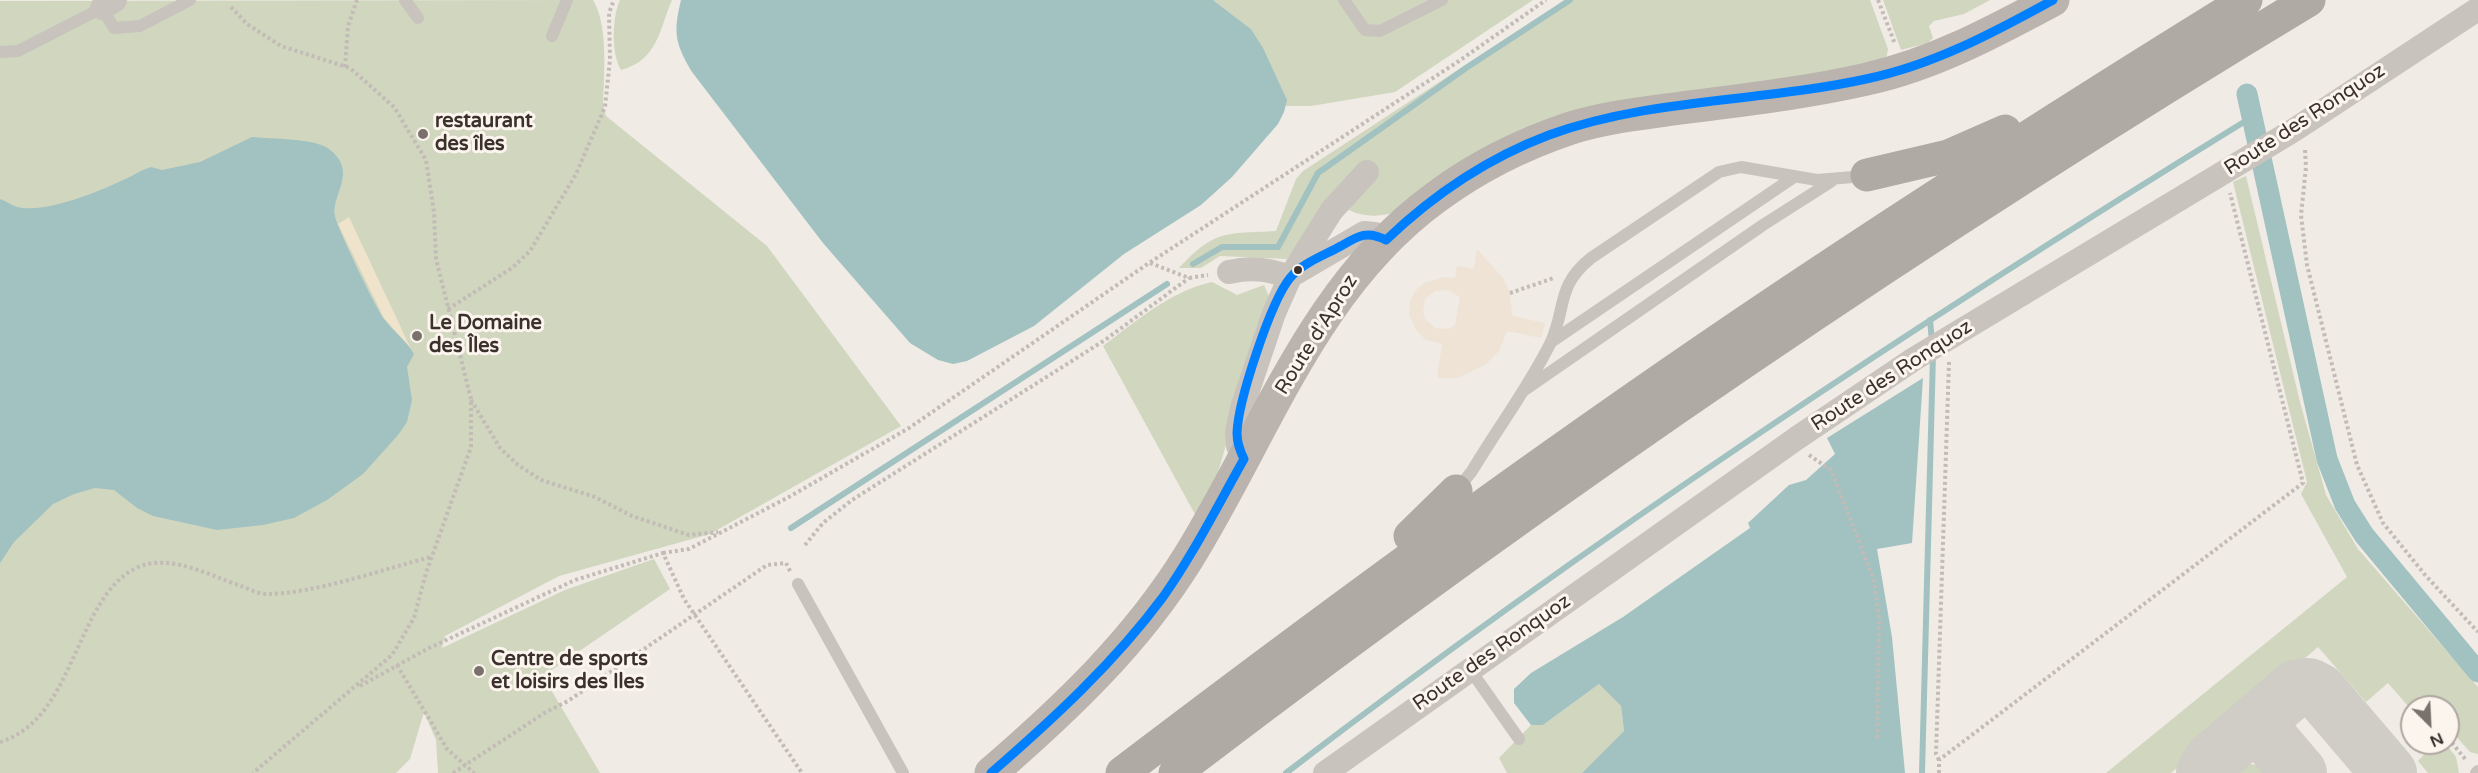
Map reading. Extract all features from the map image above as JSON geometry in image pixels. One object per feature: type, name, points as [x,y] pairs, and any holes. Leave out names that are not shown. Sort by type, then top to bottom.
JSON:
[{"type":"highway","points":[[1122,773],[1257,670],[1478,508],[1652,386],[1894,223],[2246,0]]},
{"type":"highway","points":[[1175,773],[1449,569],[1716,381],[2039,168],[2309,0]]},
{"type":"highway","points":[[1867,175],[1948,156],[2134,69]]},
{"type":"highway","points":[[1257,670],[1424,524],[1456,491]]},
{"type":"street","name":"Route d'Aproz","points":[[991,773],[1087,686],[1139,627],[1188,559],[1301,353],[1334,301],[1363,263],[1434,198],[1474,172],[1524,147],[1574,127],[1634,114],[1816,89],[1868,79],[1945,55],[1988,36],[2053,0]]},
{"type":"street","name":"Route des Ronquoz","points":[[1325,773],[1469,668],[1797,438],[1914,359],[2289,133],[2478,9]]},
{"type":"street","points":[[1244,459],[1238,446],[1237,433],[1242,408],[1274,313],[1290,277],[1332,210],[1366,172]]},
{"type":"street","points":[[1290,277],[1364,233],[1375,234],[1386,240]]},
{"type":"street","points":[[1229,272],[1247,268],[1270,269],[1290,277]]},
{"type":"lane","points":[[0,52],[18,51],[109,4],[114,28],[140,26],[190,0]]},
{"type":"lane","points":[[405,0],[418,18]]},
{"type":"lane","points":[[552,36],[567,0]]},
{"type":"lane","points":[[1344,0],[1365,30],[1380,31],[1442,0]]},
{"type":"lane","points":[[1456,491],[1472,471],[1551,342],[1562,298],[1576,271],[1719,172],[1741,168],[1832,181],[1867,175]]},
{"type":"lane","points":[[1551,342],[1794,177]]},
{"type":"lane","points":[[1518,394],[1763,225],[1832,181]]},
{"type":"lane","points":[[798,584],[903,773]]},
{"type":"lane","points":[[1469,668],[1519,739]]},
{"type":"path","points":[[345,67],[348,26],[357,0]]},
{"type":"path","points":[[448,309],[512,267],[530,251],[576,174],[605,107],[610,59],[609,13],[614,0]]},
{"type":"path","points":[[351,692],[397,665],[575,580],[663,553],[689,549],[787,498],[909,428],[1149,263],[1458,61],[1546,0]]},
{"type":"path","points":[[1878,0],[1905,68]]},
{"type":"path","points":[[231,7],[247,24],[281,46],[345,67],[394,107],[426,160],[434,212],[436,259],[471,399],[471,447],[431,557],[414,618],[392,656],[253,773]]},
{"type":"path","points":[[2289,133],[2305,146],[2306,167],[2301,215],[2307,265],[2358,465],[2383,523],[2426,576],[2478,632]]},
{"type":"path","points":[[1939,760],[2303,483],[2229,169]]},
{"type":"path","points":[[1149,263],[1189,278]]},
{"type":"path","points":[[1510,293],[1576,271]]},
{"type":"path","points":[[805,545],[824,523],[852,500],[1105,340],[1189,278],[1229,272]]},
{"type":"path","points":[[1939,773],[1939,760],[1936,754],[1949,353],[1959,344],[1956,334]]},
{"type":"path","points":[[471,399],[500,448],[518,465],[541,480],[596,497],[632,516],[689,535],[724,531]]},
{"type":"path","points":[[1797,438],[1807,453],[1831,470],[1874,579],[1879,619],[1877,741]]},
{"type":"path","points":[[663,553],[673,577],[696,615],[802,773]]},
{"type":"path","points":[[0,742],[12,738],[48,705],[113,587],[138,567],[156,562],[173,563],[265,594],[298,591],[431,557]]},
{"type":"path","points":[[453,773],[546,711],[568,701],[767,565],[786,563],[798,584]]},
{"type":"path","points":[[397,665],[447,749],[474,773]]},
{"type":"path","points":[[2460,752],[2477,772]]},
{"type":"green space","name":"Le Domaine des Îles","points":[[593,0],[600,17],[603,38],[603,102],[606,116],[767,246],[901,426],[710,534],[559,576],[445,636],[442,648],[565,590],[654,559],[670,589],[543,676],[600,773],[438,773],[436,740],[424,712],[410,759],[396,773],[0,773],[0,1]]},
{"type":"green space","points":[[620,0],[672,0],[660,33],[650,51],[643,59],[621,70],[614,45],[615,16]]},
{"type":"green space","points":[[1213,0],[1533,0],[1395,92],[1311,106],[1285,106],[1286,100],[1251,29]]},
{"type":"green space","points":[[1565,0],[1870,0],[1888,49],[1886,60],[1803,78],[1680,94],[1393,213],[1366,215],[1328,201],[1287,259],[1220,256],[1201,268],[1179,268],[1202,246],[1222,236],[1276,231],[1296,179],[1303,171]]},
{"type":"green space","points":[[1883,0],[1990,0],[1964,14],[1934,21],[1929,26],[1933,38],[1928,43],[1901,50]]},
{"type":"green space","points":[[2246,176],[2300,402],[2326,495],[2358,549],[2478,687],[2478,754],[2470,752],[2460,741],[2460,695],[2400,697],[2388,683],[2366,702],[2318,647],[2171,773],[2106,773],[2347,577],[2301,494],[2307,482],[2233,182]]},
{"type":"green space","points":[[1212,282],[1237,295],[1264,285],[1269,296],[1215,483],[1197,518],[1103,346],[1168,300],[1182,292]]},
{"type":"green space","points":[[1599,684],[1621,706],[1624,731],[1582,773],[1507,773],[1499,758],[1531,725],[1543,725]]},
{"type":"green space","points":[[2424,755],[2454,755],[2459,773],[2428,773],[2418,761]]},
{"type":"green space","points":[[2247,763],[2259,766],[2268,773],[2223,773],[2235,765]]},
{"type":"sand","points":[[349,217],[411,349],[384,318],[338,224]]},
{"type":"shaded area","points":[[1477,249],[1503,278],[1510,293],[1512,316],[1545,323],[1541,338],[1507,331],[1499,351],[1485,365],[1458,378],[1437,378],[1442,344],[1426,340],[1416,330],[1409,314],[1410,302],[1415,291],[1424,283],[1444,277],[1455,278],[1457,266],[1474,269]],"holes":[[[1448,290],[1460,297],[1455,325],[1449,329],[1435,328],[1425,319],[1423,312],[1425,299],[1435,291]]]},
{"type":"water","points":[[681,0],[1213,0],[1251,29],[1263,48],[1287,100],[1278,124],[1232,177],[1201,205],[1124,254],[1034,326],[967,361],[953,364],[938,360],[910,343],[823,243],[692,72],[677,38],[676,30]]},
{"type":"water","points":[[252,137],[314,143],[329,149],[338,158],[343,175],[335,208],[337,223],[357,268],[384,319],[414,354],[407,367],[412,400],[407,422],[363,474],[327,500],[294,518],[263,525],[217,530],[153,516],[137,508],[114,490],[95,488],[74,494],[53,504],[14,542],[0,563],[0,199],[17,207],[30,208],[63,203],[151,167],[162,170],[200,162]]},
{"type":"water","points":[[1923,378],[1912,543],[1877,549],[1892,637],[1905,773],[1582,773],[1624,731],[1621,706],[1599,684],[1543,725],[1531,725],[1514,703],[1514,689],[1531,673],[1623,617],[1750,528],[1748,523],[1789,485],[1806,480],[1835,454],[1827,438]]},
{"type":"waterway","points":[[1193,264],[1222,247],[1278,247],[1318,173],[1466,68],[1570,0]]},
{"type":"waterway","points":[[2247,94],[2327,459],[2345,505],[2364,535],[2478,672]]},
{"type":"waterway","points":[[1286,773],[1521,599],[1760,433],[2004,272],[2252,117]]},
{"type":"waterway","points":[[791,528],[1167,284]]},
{"type":"waterway","points":[[1930,320],[1932,341]]},
{"type":"waterway","points":[[1922,773],[1933,354]]},
{"type":"taxiway","points":[[2204,773],[2212,760],[2296,688],[2309,686],[2319,691],[2389,773]]},
{"type":"taxiway","points":[[2245,732],[2265,733],[2299,773]]},
{"type":"transit line","points":[[1386,240],[1462,179],[1504,155],[1549,135],[1627,114],[1827,86],[1891,73],[1962,47],[2053,0]]},
{"type":"transit line","points":[[1244,459],[1237,433],[1243,399],[1265,329],[1282,290],[1290,278],[1307,264],[1358,237],[1373,235],[1386,240]]},
{"type":"transit line","points":[[991,773],[1082,690],[1144,621],[1185,563],[1244,459]]},
{"type":"place","name":"restaurant des îles","points":[[423,134]]},
{"type":"place","name":"Le Domaine des Îles","points":[[417,336]]},
{"type":"place","name":"Centre de sports et loisirs des Iles","points":[[479,671]]}]
